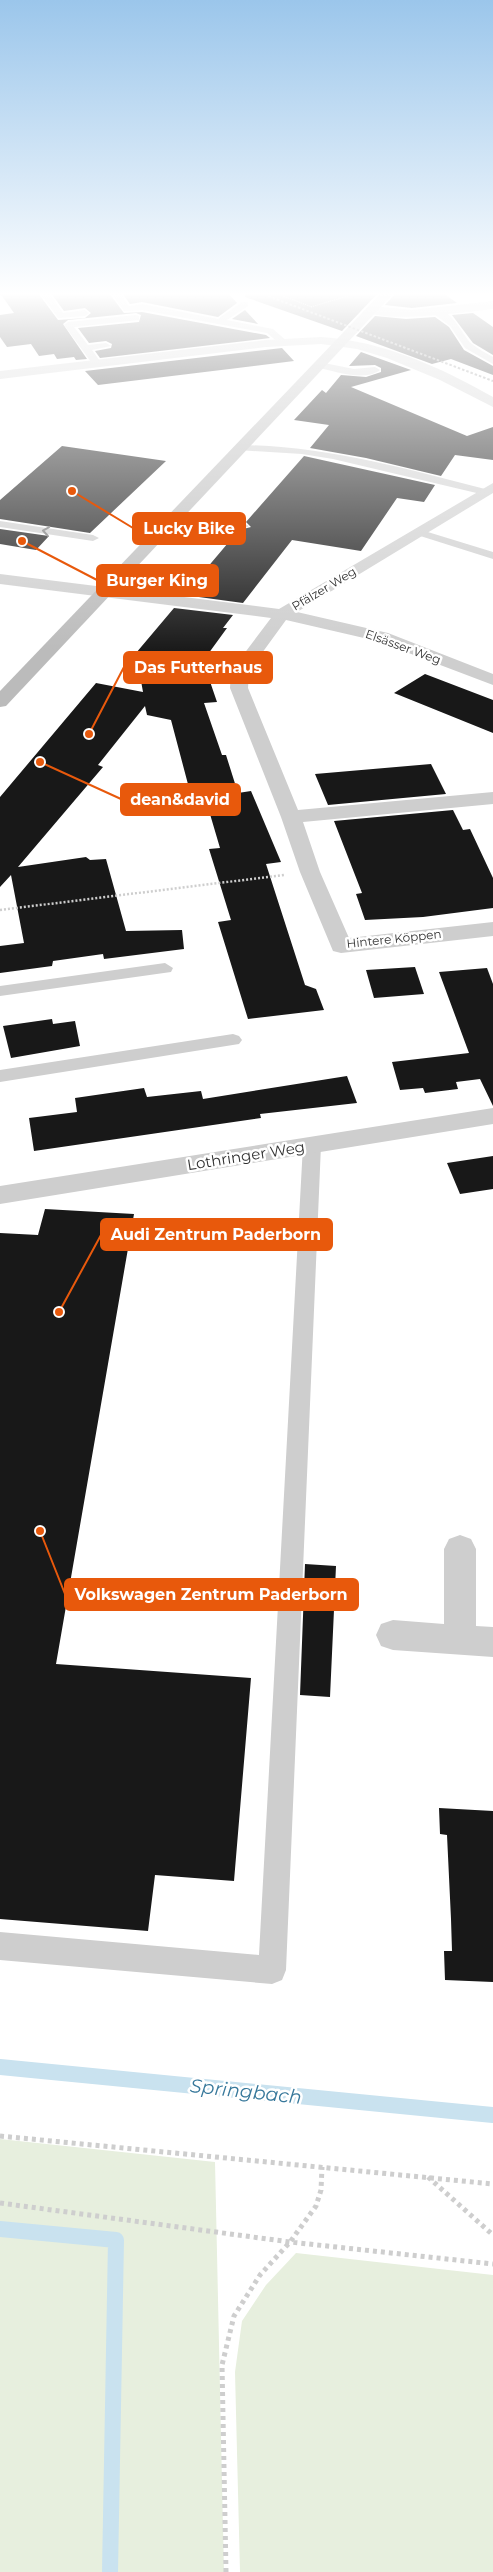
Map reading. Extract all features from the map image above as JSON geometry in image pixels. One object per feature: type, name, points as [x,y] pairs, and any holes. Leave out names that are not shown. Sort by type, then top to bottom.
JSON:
[{"type":"main road","points":[[0,702],[273,413]]},
{"type":"street","name":"Pfälzer Weg","points":[[0,579],[282,614],[489,489]]},
{"type":"street","name":"Elsässer Weg","points":[[282,614],[382,637],[493,680]]},
{"type":"street","name":"Hintere Köppen","points":[[282,614],[240,671],[239,688],[291,818],[310,872],[341,946],[493,928]]},
{"type":"street","points":[[291,818],[493,798]]},
{"type":"street","name":"Lothringer Weg","points":[[0,1195],[493,1116]]},
{"type":"street","points":[[460,1549],[460,1640]]},
{"type":"street","points":[[393,1635],[493,1642]]},
{"type":"lane","points":[[241,448],[270,447],[335,457],[489,489]]},
{"type":"lane","points":[[203,520],[243,526]]},
{"type":"lane","points":[[0,524],[93,538]]},
{"type":"lane","points":[[418,532],[493,556]]},
{"type":"lane","points":[[0,991],[165,968]]},
{"type":"lane","points":[[0,1076],[233,1040]]},
{"type":"lane","points":[[0,1946],[272,1970],[312,1145]]},
{"type":"path","points":[[0,910],[310,872]]},
{"type":"path","points":[[0,2136],[493,2184]]},
{"type":"path","points":[[226,2572],[222,2365],[234,2316],[260,2275],[290,2242],[316,2206],[321,2190],[322,2167]]},
{"type":"path","points":[[428,2177],[493,2234]]},
{"type":"path","points":[[0,2203],[290,2242],[493,2264]]},
{"type":"green space","points":[[0,2139],[215,2162],[224,2572],[0,2572]]},
{"type":"green space","points":[[296,2253],[493,2275],[493,2572],[240,2572],[235,2372],[242,2321],[266,2285]]},
{"type":"building","points":[[301,413],[413,413],[467,436],[493,427],[493,460],[455,455],[441,476],[366,458],[310,448],[329,425],[294,420]]},
{"type":"building","points":[[62,446],[166,461],[90,533],[0,519],[0,500]]},
{"type":"building","points":[[304,456],[435,485],[424,502],[397,498],[361,551],[292,540],[243,603],[184,595],[239,530],[251,527],[246,522]]},
{"type":"building","points":[[0,529],[49,536],[36,550],[0,544]]},
{"type":"building","points":[[174,608],[233,615],[223,628],[227,628],[203,661],[217,702],[204,703],[222,755],[226,755],[238,793],[251,791],[281,862],[266,864],[305,985],[316,989],[324,1010],[248,1019],[218,922],[231,920],[209,849],[220,848],[202,787],[189,788],[171,720],[147,715],[145,706],[98,765],[103,767],[18,867],[86,857],[90,860],[106,859],[126,931],[182,930],[184,949],[104,959],[103,954],[53,961],[52,966],[0,973],[0,946],[24,943],[11,875],[0,887],[0,797],[96,683],[143,692],[136,653]]},
{"type":"building","points":[[425,674],[493,700],[493,733],[394,693]]},
{"type":"building","points":[[431,764],[446,794],[328,805],[315,774]]},
{"type":"building","points":[[453,810],[463,830],[470,829],[493,878],[493,908],[423,917],[365,920],[356,894],[362,893],[334,821]]},
{"type":"building","points":[[415,967],[424,994],[374,998],[366,970]]},
{"type":"building","points":[[487,968],[493,984],[493,1106],[480,1079],[456,1082],[458,1089],[425,1093],[423,1088],[400,1090],[392,1062],[469,1053],[439,972]]},
{"type":"building","points":[[52,1019],[53,1024],[75,1021],[80,1046],[11,1058],[3,1026]]},
{"type":"building","points":[[347,1076],[357,1103],[260,1114],[261,1118],[34,1151],[29,1118],[77,1112],[75,1098],[144,1088],[147,1097],[201,1091],[203,1099]]},
{"type":"building","points":[[493,1156],[493,1189],[460,1194],[447,1163]]},
{"type":"building","points":[[45,1209],[134,1214],[56,1664],[251,1678],[234,1881],[155,1875],[148,1931],[0,1919],[0,1233],[38,1235]]},
{"type":"building","points":[[305,1564],[336,1566],[330,1697],[300,1695]]},
{"type":"building","points":[[439,1808],[493,1811],[493,1982],[445,1980],[444,1951],[452,1951],[451,1919],[447,1835],[440,1834]]},
{"type":"waterway","name":"Springbach","points":[[0,2067],[493,2115]]},
{"type":"waterway","points":[[0,2229],[116,2240],[110,2572]]},
{"type":"place","name":"Lucky Bike","points":[[72,491]]},
{"type":"place","name":"Burger King","points":[[22,541]]},
{"type":"place","name":"Das Futterhaus","points":[[89,734]]},
{"type":"place","name":"dean&david","points":[[40,762]]},
{"type":"place","name":"Audi Zentrum Paderborn","points":[[59,1312]]},
{"type":"place","name":"Volkswagen Zentrum Paderborn","points":[[40,1531]]}]
